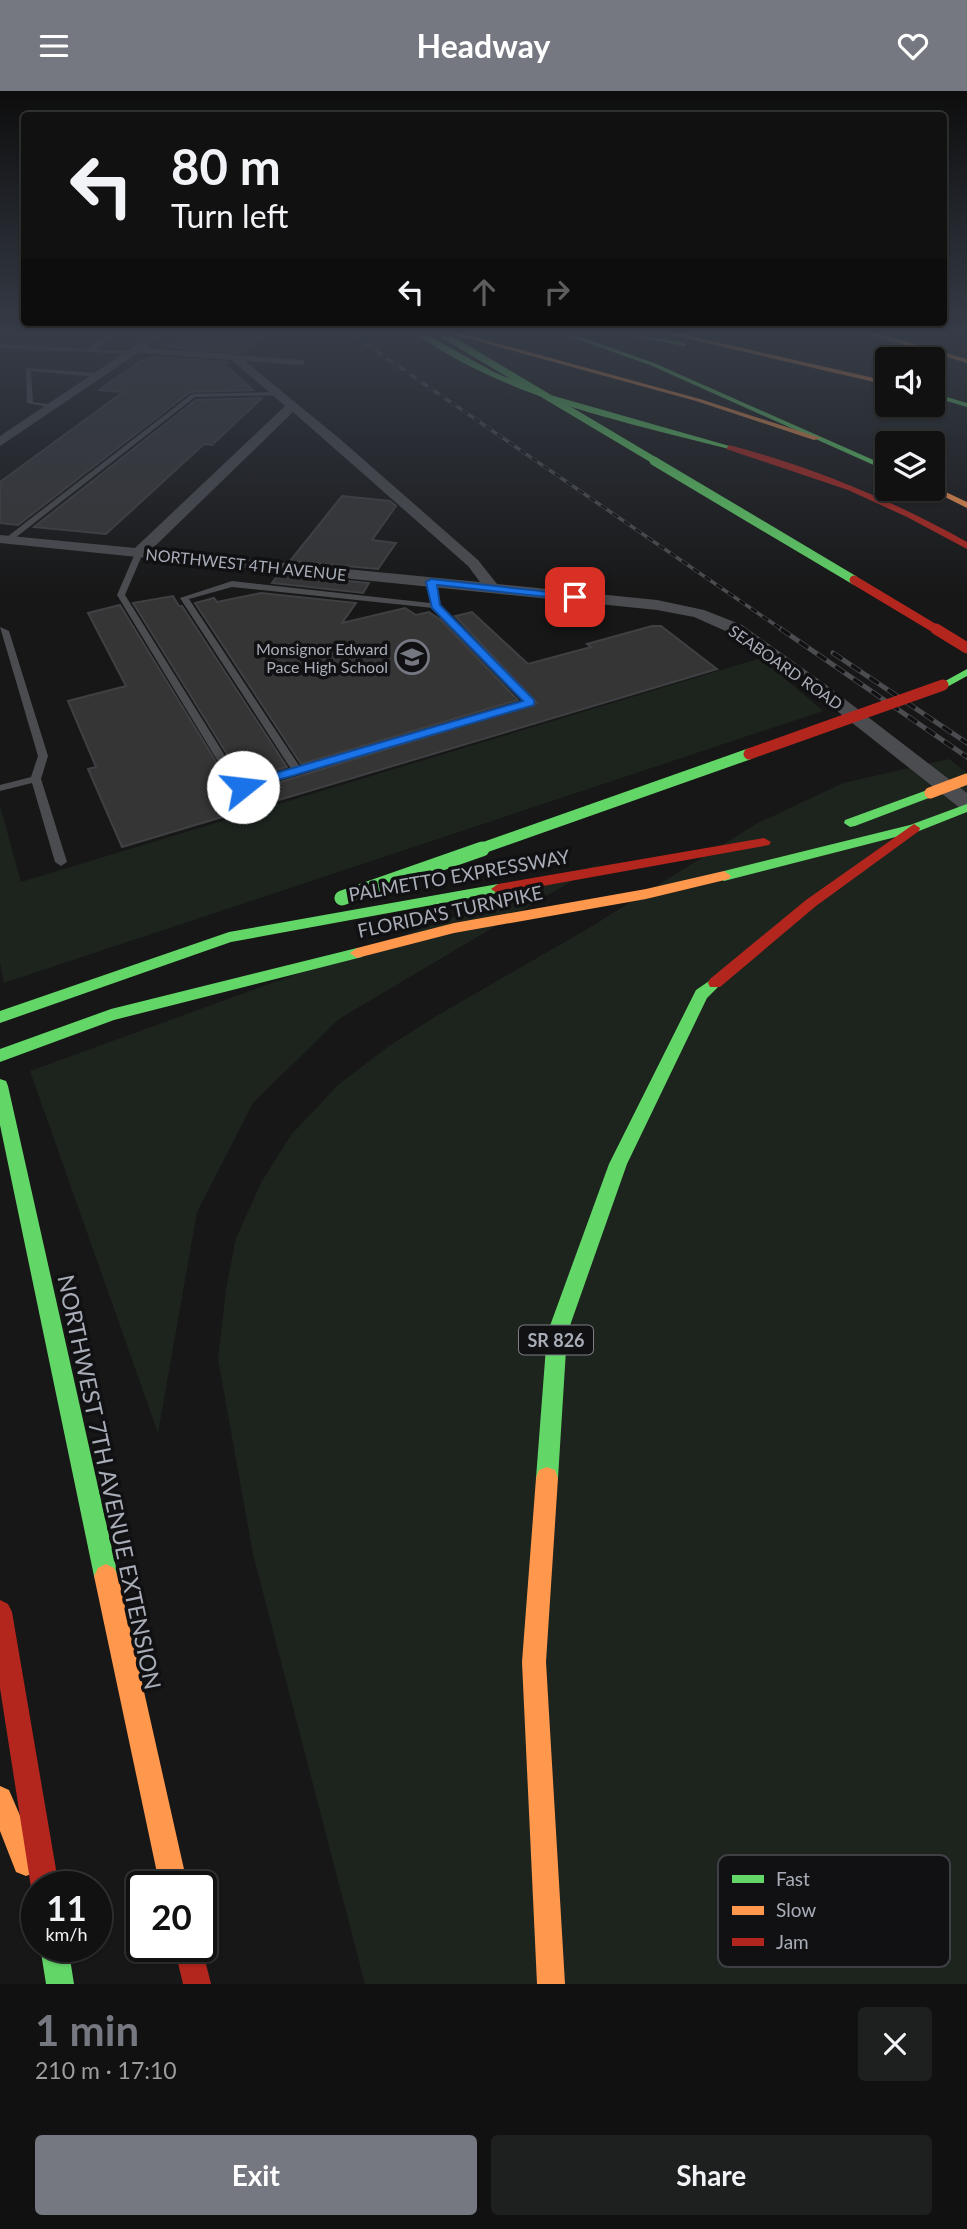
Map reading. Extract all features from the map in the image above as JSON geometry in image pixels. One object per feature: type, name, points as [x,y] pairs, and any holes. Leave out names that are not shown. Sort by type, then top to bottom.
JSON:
[{"type":"main road","points":[[585,419],[967,648]]},
{"type":"main road","points":[[610,419],[967,629]]},
{"type":"main road","points":[[630,419],[805,470],[866,491],[924,519],[967,547]]},
{"type":"main road","points":[[759,419],[817,438],[875,463]]},
{"type":"main road","points":[[781,419],[817,438]]},
{"type":"main road","points":[[945,495],[967,505]]},
{"type":"main road","points":[[229,937],[943,685],[967,672]]},
{"type":"main road","points":[[838,827],[967,779]]},
{"type":"main road","name":"SR 826","points":[[551,1984],[534,1662],[557,1334],[618,1164],[701,994],[811,903],[914,828],[963,808]]},
{"type":"main road","name":"FLORIDA'S TURNPIKE","points":[[0,1055],[111,1015],[454,928],[646,894],[787,862],[914,828]]},
{"type":"main road","name":"PALMETTO EXPRESSWAY","points":[[0,1017],[229,937],[784,838]]},
{"type":"main road","name":"NORTHWEST 7TH AVENUE EXTENSION","points":[[0,1086],[171,1871]]},
{"type":"main road","points":[[0,1612],[42,1871]]},
{"type":"main road","points":[[0,1799],[30,1871]]},
{"type":"main road","points":[[57,1962],[60,1984]]},
{"type":"main road","points":[[192,1962],[197,1984]]},
{"type":"street","points":[[0,442],[33,419]]},
{"type":"street","points":[[139,553],[278,419]]},
{"type":"street","points":[[309,419],[473,563],[492,588]]},
{"type":"street","name":"NORTHWEST 4TH AVENUE","points":[[4,540],[492,588]]},
{"type":"street","name":"SEABOARD ROAD","points":[[492,588],[657,605],[719,620],[819,688],[963,808]]},
{"type":"lane","points":[[4,540],[162,419]]},
{"type":"lane","points":[[139,553],[121,595],[236,785],[243,787],[530,702],[436,606],[431,582]]},
{"type":"lane","points":[[298,771],[184,598],[232,584],[436,606]]},
{"type":"lane","points":[[0,630],[4,631],[43,756],[36,779],[61,862]]},
{"type":"lane","points":[[0,788],[36,779]]},
{"type":"shaded area","points":[[761,658],[823,711],[4,983],[0,963],[0,806],[21,882]]},
{"type":"shaded area","points":[[949,759],[967,773],[967,1984],[365,1984],[253,1554],[218,1359],[226,1289],[236,1238],[262,1181],[291,1135],[339,1084],[389,1046],[589,928],[756,824],[843,783]]},
{"type":"shaded area","points":[[602,863],[339,1019],[253,1103],[197,1212],[158,1433],[30,1071]]},
{"type":"building","points":[[86,419],[155,419],[18,525],[0,523],[0,482]]},
{"type":"building","points":[[171,419],[239,419],[212,445],[204,444],[106,534],[34,527]]},
{"type":"building","points":[[342,496],[390,501],[396,506],[372,540],[396,543],[378,569],[290,561]]},
{"type":"building","points":[[279,574],[369,583],[363,593],[272,583]]},
{"type":"building","points":[[261,593],[356,603],[342,623],[405,608],[416,615],[429,612],[441,620],[518,700],[301,764],[195,603],[214,598],[217,602]]},
{"type":"building","points":[[173,596],[287,767],[243,780],[133,603]]},
{"type":"building","points":[[120,605],[234,791],[248,792],[537,703],[455,616],[472,612],[528,664],[591,647],[587,644],[652,626],[661,626],[717,669],[122,847],[88,769],[96,767],[68,701],[126,686],[88,613]]},
{"type":"railway","points":[[476,419],[784,631]]},
{"type":"railway","points":[[781,629],[967,757]]},
{"type":"railway","points":[[833,653],[967,743]]},
{"type":"traffic: fast","points":[[585,419],[854,580]]},
{"type":"traffic: fast","points":[[624,419],[729,447]]},
{"type":"traffic: fast","points":[[776,419],[875,464]]},
{"type":"traffic: fast","points":[[943,685],[967,672]]},
{"type":"traffic: fast","points":[[342,898],[749,754]]},
{"type":"traffic: fast","points":[[850,823],[930,793]]},
{"type":"traffic: fast","points":[[724,876],[914,828],[967,808]]},
{"type":"traffic: fast","points":[[0,1017],[229,937],[498,889]]},
{"type":"traffic: fast","points":[[0,1056],[111,1015],[357,953]]},
{"type":"traffic: fast","points":[[547,1478],[557,1334],[618,1164],[701,994],[715,983]]},
{"type":"traffic: fast","points":[[0,1086],[106,1576]]},
{"type":"traffic: fast","points":[[57,1962],[60,1984]]},
{"type":"traffic: slow","points":[[759,419],[817,438]]},
{"type":"traffic: slow","points":[[945,495],[967,505]]},
{"type":"traffic: slow","points":[[930,793],[967,779]]},
{"type":"traffic: slow","points":[[357,953],[454,928],[646,894],[724,876]]},
{"type":"traffic: slow","points":[[547,1478],[534,1662],[551,1984]]},
{"type":"traffic: slow","points":[[106,1576],[171,1871]]},
{"type":"traffic: slow","points":[[0,1799],[26,1862]]},
{"type":"traffic: jam","points":[[729,447],[791,466],[880,501],[967,546]]},
{"type":"traffic: jam","points":[[854,580],[967,648]]},
{"type":"traffic: jam","points":[[749,754],[943,685]]},
{"type":"traffic: jam","points":[[715,983],[811,903],[914,828]]},
{"type":"traffic: jam","points":[[498,889],[764,842]]},
{"type":"traffic: jam","points":[[0,1612],[42,1871]]},
{"type":"traffic: jam","points":[[192,1962],[197,1984]]},
{"type":"place","name":"Monsignor Edward Pace High School","points":[[412,657]]},
{"type":"route","points":[[243,787],[530,702],[436,606],[431,582],[575,597]]}]
